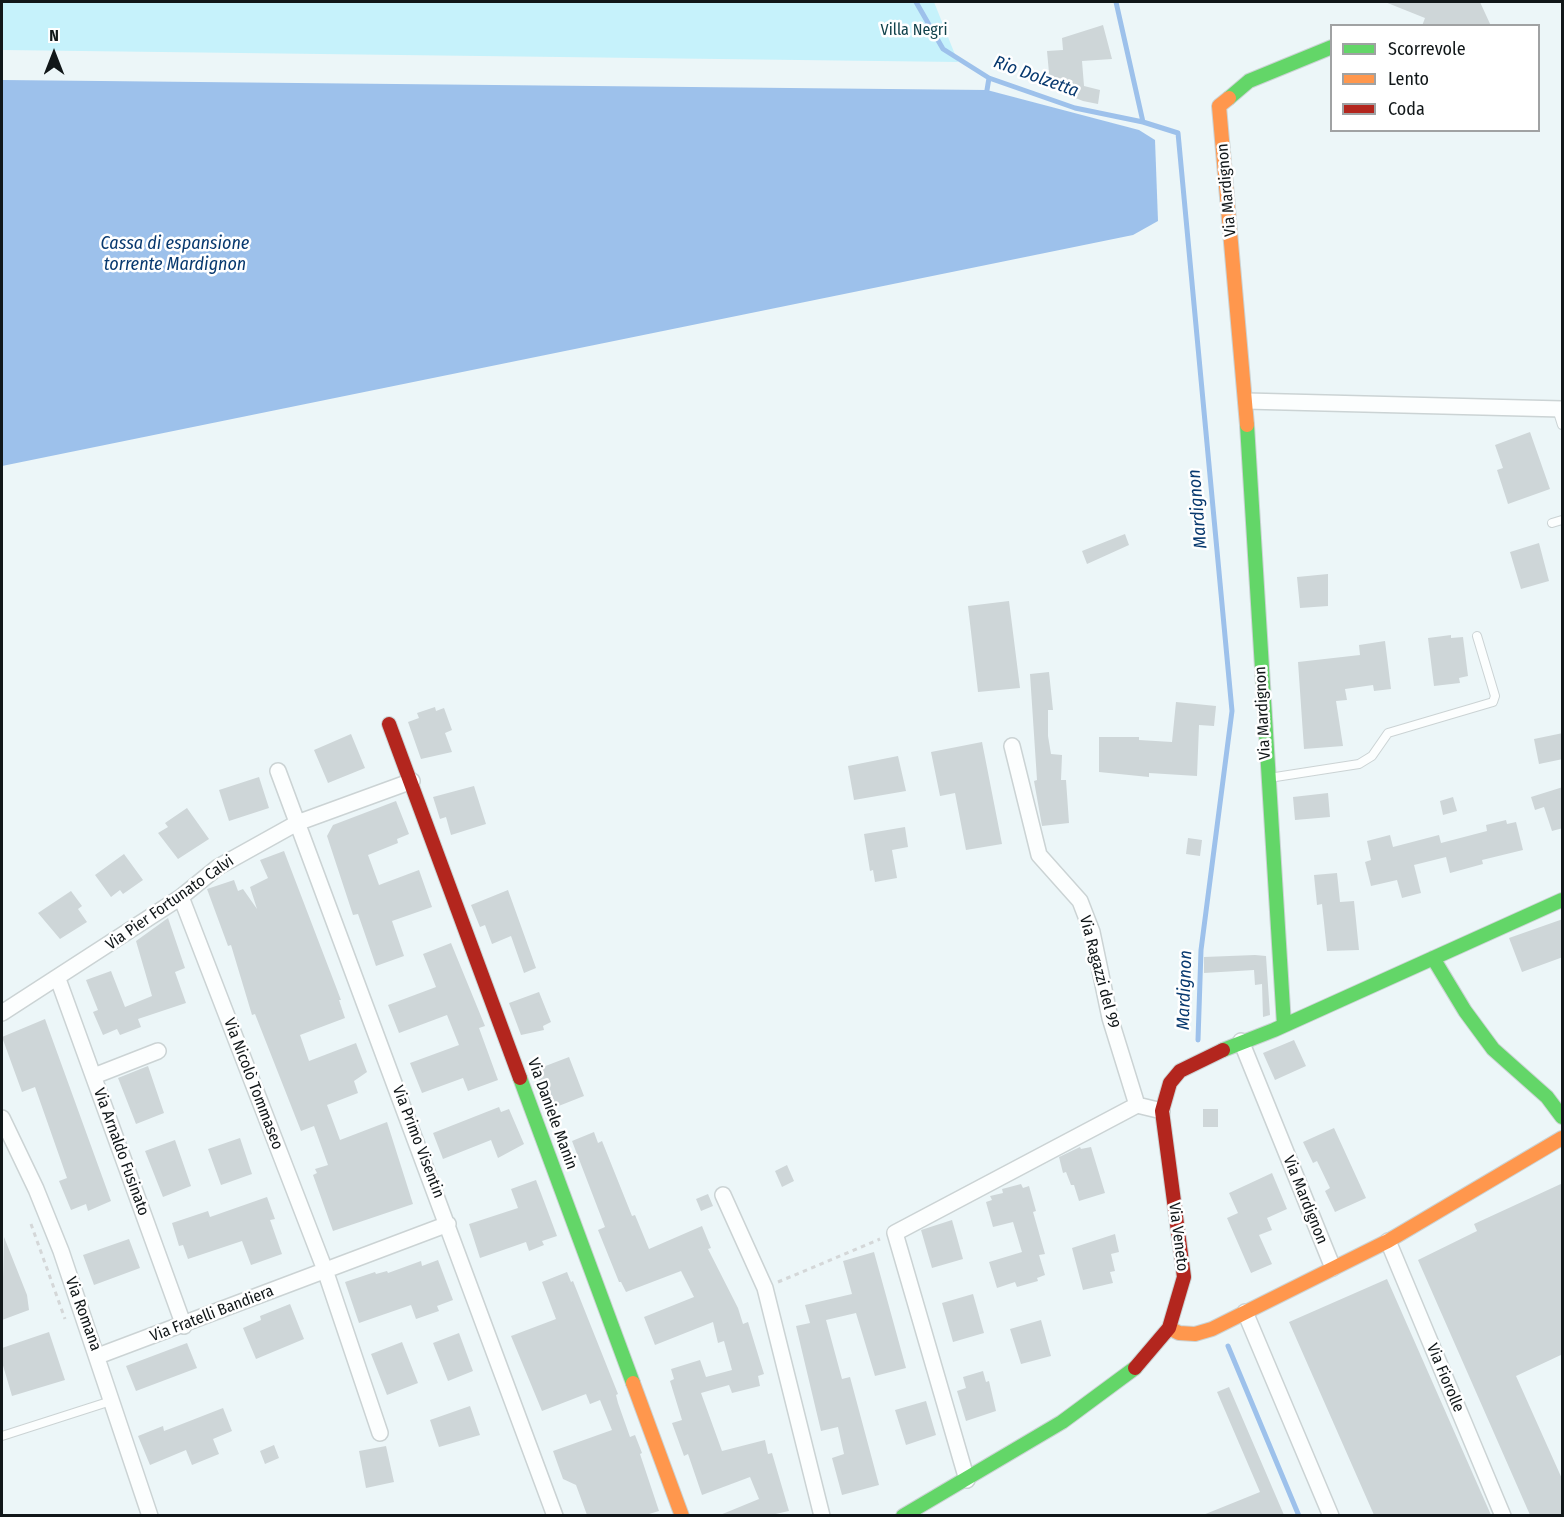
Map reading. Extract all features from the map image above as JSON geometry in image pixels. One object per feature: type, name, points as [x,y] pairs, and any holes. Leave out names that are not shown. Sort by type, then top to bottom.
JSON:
[{"type":"street","name":"Via Mardignon","points":[[1284,1025],[1267,778],[1246,401],[1219,106],[1249,81],[1330,48]]},
{"type":"street","points":[[1246,401],[1560,409]]},
{"type":"street","name":"Via Daniele Manin","points":[[389,724],[682,1515]]},
{"type":"street","name":"Via Ragazzi del 99","points":[[1012,746],[1039,855],[1080,901],[1092,932],[1110,1018],[1137,1106]]},
{"type":"street","name":"Via Primo Visentin","points":[[278,771],[555,1515]]},
{"type":"street","name":"Via Pier Fortunato Calvi","points":[[2,1012],[58,979],[181,897],[218,867],[297,823],[412,781]]},
{"type":"street","name":"Via Nicolò Tommaseo","points":[[181,897],[325,1270]]},
{"type":"street","points":[[1241,1041],[1284,1025],[1563,900]]},
{"type":"street","points":[[1433,958],[1465,1011],[1493,1049],[1547,1097],[1563,1117]]},
{"type":"street","name":"Via Arnaldo Fusinato","points":[[58,979],[184,1326]]},
{"type":"street","name":"Via Mardignon","points":[[1241,1041],[1333,1268]]},
{"type":"street","name":"Via Veneto","points":[[903,1515],[967,1480],[1062,1422],[1134,1369],[1169,1328],[1184,1277],[1162,1111],[1170,1083],[1180,1071],[1204,1057],[1241,1041]]},
{"type":"street","points":[[94,1076],[158,1051]]},
{"type":"street","points":[[967,1480],[895,1233],[1137,1106],[1162,1111]]},
{"type":"street","name":"Via Romana","points":[[2,1118],[36,1189],[98,1356],[150,1515]]},
{"type":"street","points":[[1169,1328],[1179,1333],[1194,1334],[1212,1329],[1388,1241],[1563,1138]]},
{"type":"street","points":[[723,1195],[765,1288],[822,1515]]},
{"type":"street","name":"Via Fratelli Bandiera","points":[[98,1356],[184,1326],[448,1224]]},
{"type":"street","name":"Via Fiorolle","points":[[1388,1241],[1503,1515]]},
{"type":"street","points":[[325,1270],[380,1433]]},
{"type":"street","points":[[1245,1312],[1331,1515]]},
{"type":"lane","points":[[1560,409],[1563,425]]},
{"type":"lane","points":[[1552,523],[1563,520]]},
{"type":"lane","points":[[1267,778],[1359,764],[1372,756],[1388,733],[1493,702],[1494,696],[1477,636]]},
{"type":"lane","points":[[2,1436],[113,1400]]},
{"type":"path","points":[[27,1214],[68,1326]]},
{"type":"path","points":[[765,1288],[895,1233]]},
{"type":"green space","name":"Villa Negri","points":[[2,2],[934,2],[958,62],[2,50]]},
{"type":"water","name":"Cassa di espansione torrente Mardignon","points":[[2,80],[987,90],[1139,130],[1155,140],[1158,221],[1133,235],[2,466]]},
{"type":"building","points":[[1385,2],[1480,2],[1490,24],[1423,24],[1425,18]]},
{"type":"building","points":[[1103,25],[1112,59],[1082,61],[1084,86],[1100,90],[1098,104],[1083,101],[1045,86],[1049,73],[1047,51],[1063,50],[1062,38]]},
{"type":"building","points":[[1530,432],[1550,489],[1508,504],[1497,470],[1503,468],[1495,445]]},
{"type":"building","points":[[1125,534],[1129,545],[1087,564],[1082,551]]},
{"type":"building","points":[[1539,543],[1549,581],[1521,589],[1510,552]]},
{"type":"building","points":[[1328,574],[1328,606],[1300,608],[1297,577]]},
{"type":"building","points":[[1009,601],[1020,688],[978,692],[968,606]]},
{"type":"building","points":[[1451,635],[1451,638],[1463,637],[1468,676],[1459,678],[1460,683],[1434,686],[1428,638]]},
{"type":"building","points":[[1385,641],[1391,689],[1374,691],[1373,685],[1345,689],[1347,700],[1336,701],[1343,746],[1304,749],[1298,662],[1360,655],[1359,645]]},
{"type":"building","points":[[1049,672],[1053,710],[1048,710],[1048,736],[1051,754],[1062,755],[1061,780],[1066,780],[1069,823],[1042,826],[1034,781],[1037,780],[1030,674]]},
{"type":"building","points":[[1176,702],[1216,706],[1214,726],[1199,725],[1197,776],[1149,773],[1149,777],[1099,772],[1099,737],[1139,737],[1139,740],[1172,742]]},
{"type":"building","points":[[435,707],[436,711],[444,708],[452,730],[445,733],[452,752],[421,759],[408,722],[419,718],[417,713]]},
{"type":"building","points":[[1563,733],[1563,759],[1539,764],[1534,739]]},
{"type":"building","points":[[351,734],[365,768],[328,783],[314,750]]},
{"type":"building","points":[[982,742],[1002,844],[966,850],[955,793],[940,796],[931,752]]},
{"type":"building","points":[[898,756],[906,791],[854,800],[848,766]]},
{"type":"building","points":[[259,777],[269,808],[229,821],[219,790]]},
{"type":"building","points":[[474,786],[486,824],[451,835],[446,817],[440,819],[433,797]]},
{"type":"building","points":[[1563,787],[1563,828],[1552,831],[1544,807],[1535,810],[1531,797]]},
{"type":"building","points":[[1328,793],[1330,817],[1295,820],[1293,797]]},
{"type":"building","points":[[1453,797],[1457,811],[1443,815],[1440,801]]},
{"type":"building","points":[[396,801],[409,834],[397,839],[398,843],[368,855],[379,885],[419,870],[432,907],[392,921],[404,956],[376,966],[358,914],[353,915],[327,836],[333,825]]},
{"type":"building","points":[[187,808],[209,839],[178,859],[158,833],[168,827],[165,823]]},
{"type":"building","points":[[1506,820],[1507,824],[1516,822],[1523,850],[1482,860],[1483,864],[1450,873],[1446,857],[1414,865],[1421,893],[1402,898],[1397,880],[1371,886],[1365,862],[1371,860],[1367,841],[1390,835],[1393,847],[1439,835],[1441,843],[1487,831],[1486,825]]},
{"type":"building","points":[[905,827],[908,847],[892,850],[897,878],[875,882],[873,870],[870,871],[864,834]]},
{"type":"building","points":[[1188,838],[1202,840],[1200,856],[1186,854]]},
{"type":"building","points":[[284,851],[341,1000],[339,1000],[345,1018],[300,1035],[309,1061],[356,1043],[367,1072],[354,1081],[358,1093],[327,1105],[340,1140],[387,1122],[413,1204],[333,1231],[313,1175],[317,1173],[315,1169],[328,1165],[314,1126],[301,1131],[255,1014],[252,1015],[231,945],[228,946],[207,889],[234,880],[238,891],[243,889],[257,909],[250,887],[268,878],[260,860]]},
{"type":"building","points":[[124,854],[143,880],[123,894],[120,890],[111,897],[95,875]]},
{"type":"building","points":[[1337,873],[1340,902],[1354,901],[1359,950],[1327,951],[1322,904],[1317,905],[1314,875]]},
{"type":"building","points":[[508,890],[536,968],[524,973],[511,936],[492,944],[485,925],[480,927],[471,905]]},
{"type":"building","points":[[71,891],[82,906],[78,909],[87,922],[60,939],[38,913]]},
{"type":"building","points":[[168,918],[185,968],[175,972],[186,1003],[138,1019],[141,1027],[120,1035],[117,1029],[103,1035],[93,1012],[98,1010],[86,980],[111,971],[125,1007],[152,996],[136,941]]},
{"type":"building","points":[[1563,919],[1563,957],[1522,972],[1509,938]]},
{"type":"building","points":[[451,943],[485,1026],[479,1028],[498,1080],[468,1091],[463,1078],[422,1093],[410,1063],[459,1045],[447,1015],[399,1033],[388,1005],[436,987],[423,954]]},
{"type":"building","points":[[1266,956],[1270,1015],[1263,1017],[1262,984],[1255,985],[1254,970],[1204,973],[1204,957]]},
{"type":"building","points":[[539,992],[551,1022],[543,1026],[544,1030],[521,1035],[509,1003]]},
{"type":"building","points":[[45,1019],[111,1201],[88,1211],[86,1204],[71,1210],[59,1181],[67,1178],[35,1087],[22,1092],[2,1037]]},
{"type":"building","points":[[1294,1040],[1306,1066],[1275,1080],[1263,1053]]},
{"type":"building","points":[[569,1057],[584,1096],[551,1109],[535,1070]]},
{"type":"building","points":[[148,1066],[164,1113],[136,1124],[118,1078]]},
{"type":"building","points":[[499,1107],[501,1112],[509,1109],[524,1144],[498,1158],[491,1140],[443,1159],[433,1133]]},
{"type":"building","points":[[1203,1109],[1218,1109],[1218,1127],[1203,1127]]},
{"type":"building","points":[[1334,1128],[1366,1198],[1335,1212],[1325,1191],[1330,1188],[1317,1161],[1313,1163],[1303,1142]]},
{"type":"building","points":[[594,1132],[598,1143],[602,1141],[632,1216],[635,1215],[649,1249],[702,1226],[711,1248],[708,1249],[738,1308],[743,1324],[748,1322],[764,1374],[758,1376],[760,1386],[732,1393],[729,1385],[701,1393],[722,1451],[765,1440],[768,1454],[772,1453],[789,1511],[771,1515],[720,1515],[759,1499],[750,1477],[702,1495],[688,1454],[684,1456],[672,1423],[682,1420],[670,1381],[674,1379],[671,1369],[700,1360],[706,1377],[732,1370],[724,1341],[718,1343],[713,1322],[655,1345],[644,1317],[694,1297],[681,1271],[626,1292],[619,1282],[598,1230],[605,1227],[572,1141]]},
{"type":"building","points":[[240,1138],[252,1174],[221,1185],[208,1149]]},
{"type":"building","points":[[175,1140],[191,1186],[163,1197],[145,1151]]},
{"type":"building","points":[[1080,1147],[1081,1149],[1091,1147],[1105,1193],[1079,1201],[1074,1185],[1071,1185],[1066,1172],[1063,1173],[1059,1157]]},
{"type":"building","points":[[787,1165],[794,1181],[782,1187],[775,1171]]},
{"type":"building","points":[[1272,1173],[1287,1209],[1267,1218],[1272,1230],[1259,1235],[1272,1264],[1251,1273],[1227,1218],[1238,1213],[1229,1193]]},
{"type":"building","points":[[536,1180],[557,1236],[542,1241],[544,1245],[529,1251],[526,1242],[480,1258],[469,1224],[518,1208],[511,1189]]},
{"type":"building","points":[[1563,1183],[1563,1354],[1516,1376],[1563,1481],[1563,1515],[1530,1515],[1418,1260],[1477,1231],[1474,1224]]},
{"type":"building","points":[[1021,1184],[1023,1188],[1029,1186],[1036,1211],[1033,1212],[1045,1254],[1039,1255],[1045,1275],[1037,1278],[1038,1281],[1017,1287],[1015,1282],[997,1288],[989,1262],[1022,1252],[1013,1222],[993,1227],[986,1202],[992,1200],[990,1196],[1003,1193],[1002,1189]]},
{"type":"building","points":[[708,1194],[713,1206],[701,1211],[696,1199]]},
{"type":"building","points":[[267,1197],[275,1219],[270,1220],[282,1254],[251,1265],[242,1241],[188,1259],[183,1245],[179,1246],[172,1223],[208,1211],[210,1217]]},
{"type":"building","points":[[952,1220],[963,1259],[932,1268],[921,1230]]},
{"type":"building","points":[[1115,1234],[1119,1252],[1111,1254],[1115,1271],[1110,1272],[1113,1283],[1083,1290],[1072,1248]]},
{"type":"building","points":[[4,1237],[27,1295],[29,1310],[2,1320]]},
{"type":"building","points":[[129,1239],[140,1268],[94,1285],[83,1255]]},
{"type":"building","points":[[874,1252],[906,1368],[875,1376],[856,1313],[826,1320],[842,1379],[850,1377],[879,1485],[842,1495],[832,1458],[844,1454],[838,1427],[821,1431],[796,1326],[810,1323],[805,1305],[852,1294],[843,1261]]},
{"type":"building","points":[[438,1260],[453,1300],[437,1306],[439,1311],[416,1319],[411,1305],[359,1323],[345,1282],[375,1272],[376,1274],[387,1271],[388,1273],[421,1261],[422,1266]]},
{"type":"building","points":[[567,1272],[571,1282],[573,1281],[618,1394],[616,1395],[618,1403],[630,1437],[635,1435],[642,1453],[640,1454],[659,1511],[646,1515],[587,1515],[576,1485],[563,1479],[553,1451],[612,1430],[600,1400],[590,1404],[586,1394],[542,1411],[511,1336],[556,1319],[542,1282]]},
{"type":"building","points":[[1387,1279],[1491,1515],[1374,1515],[1289,1322]]},
{"type":"building","points":[[973,1294],[984,1333],[953,1342],[942,1303]]},
{"type":"building","points":[[290,1304],[304,1339],[256,1359],[243,1328],[261,1320],[260,1316]]},
{"type":"building","points":[[1041,1320],[1051,1356],[1021,1364],[1010,1329]]},
{"type":"building","points":[[49,1332],[65,1380],[12,1396],[2,1362],[2,1348]]},
{"type":"building","points":[[459,1333],[473,1371],[448,1381],[433,1343]]},
{"type":"building","points":[[402,1342],[418,1383],[387,1395],[371,1354]]},
{"type":"building","points":[[187,1343],[197,1368],[136,1391],[126,1366]]},
{"type":"building","points":[[983,1371],[986,1382],[989,1381],[996,1411],[966,1421],[957,1391],[966,1388],[963,1377]]},
{"type":"building","points":[[1229,1387],[1284,1515],[1203,1515],[1260,1492],[1217,1392]]},
{"type":"building","points":[[926,1401],[936,1435],[906,1445],[895,1410]]},
{"type":"building","points":[[470,1406],[480,1435],[439,1447],[430,1420]]},
{"type":"building","points":[[223,1408],[232,1431],[213,1439],[219,1454],[192,1465],[186,1450],[150,1465],[138,1436],[163,1426],[164,1431]]},
{"type":"building","points":[[274,1445],[279,1458],[265,1464],[260,1451]]},
{"type":"building","points":[[386,1446],[394,1482],[366,1488],[359,1451]]},
{"type":"waterway","name":"Mardignon","points":[[916,2],[943,49],[989,78],[1075,108],[1143,122],[1178,133],[1232,711],[1201,950],[1198,1040]]},
{"type":"waterway","name":"Mardignon","points":[[1116,2],[1143,122]]},
{"type":"waterway","name":"Rio Dolzetta","points":[[987,90],[989,78]]},
{"type":"waterway","name":"Mardignon","points":[[1228,1346],[1299,1516]]},
{"type":"traffic: fast","points":[[1229,98],[1249,81],[1330,48]]},
{"type":"traffic: fast","points":[[1247,425],[1284,1025]]},
{"type":"traffic: fast","points":[[1223,1050],[1274,1030],[1562,900]]},
{"type":"traffic: fast","points":[[1433,958],[1465,1011],[1493,1049],[1547,1097],[1562,1117]]},
{"type":"traffic: fast","points":[[520,1078],[633,1383]]},
{"type":"traffic: fast","points":[[903,1516],[1062,1422],[1135,1368]]},
{"type":"traffic: slow","points":[[1229,98],[1219,106],[1247,425]]},
{"type":"traffic: slow","points":[[1169,1328],[1179,1333],[1195,1334],[1212,1329],[1388,1241],[1562,1138]]},
{"type":"traffic: slow","points":[[633,1383],[682,1516]]},
{"type":"traffic: jam","points":[[389,724],[520,1078]]},
{"type":"traffic: jam","points":[[1135,1368],[1169,1328],[1184,1277],[1162,1111],[1170,1083],[1180,1071],[1223,1050]]}]
